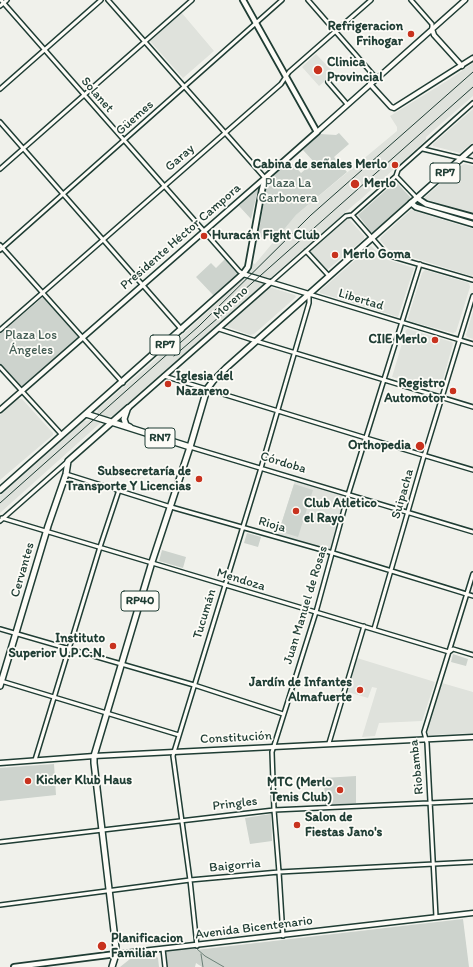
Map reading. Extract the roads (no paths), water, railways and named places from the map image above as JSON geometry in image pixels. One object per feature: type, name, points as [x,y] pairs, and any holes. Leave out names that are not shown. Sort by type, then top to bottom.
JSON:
[{"type":"main road","points":[[243,0],[317,132]]},
{"type":"main road","name":"Presidente Héctor Campora","points":[[265,178],[317,132]]},
{"type":"main road","name":"RP7","points":[[190,447],[207,389],[212,380],[473,148]]},
{"type":"main road","points":[[243,274],[248,267],[265,178]]},
{"type":"main road","points":[[416,198],[426,204],[473,217]]},
{"type":"main road","points":[[411,203],[416,207],[473,224]]},
{"type":"main road","name":"RP7","points":[[0,489],[123,383],[243,274]]},
{"type":"main road","points":[[128,408],[124,419],[126,425],[130,428]]},
{"type":"main road","name":"Moreno","points":[[68,461],[128,408]]},
{"type":"main road","name":"Córdoba","points":[[86,414],[190,447]]},
{"type":"main road","name":"RP40","points":[[112,967],[116,954],[94,756],[152,562],[190,447]]},
{"type":"main road","name":"Cervantes","points":[[1,684],[46,531],[66,474],[68,461]]},
{"type":"main road","name":"Avenida Bicentenario","points":[[14,967],[116,954]]},
{"type":"street","points":[[0,6],[2,2],[7,0]]},
{"type":"street","points":[[0,89],[101,0]]},
{"type":"street","points":[[108,0],[265,178]]},
{"type":"street","points":[[0,169],[188,1],[192,0]]},
{"type":"street","name":"Güemes","points":[[1,248],[282,0]]},
{"type":"street","points":[[308,0],[376,78]]},
{"type":"street","name":"Garay","points":[[0,330],[281,84],[289,72],[371,0]]},
{"type":"street","points":[[411,0],[432,24],[434,34],[462,66]]},
{"type":"street","name":"Presidente Héctor Campora","points":[[317,132],[465,0]]},
{"type":"street","name":"Solanet","points":[[2,2],[239,272],[243,274]]},
{"type":"street","points":[[370,84],[391,107],[394,108],[473,58]]},
{"type":"street","points":[[328,82],[347,104]]},
{"type":"street","name":"Moreno","points":[[128,408],[346,216],[352,215],[396,176],[398,171],[473,103]]},
{"type":"street","points":[[0,122],[182,330]]},
{"type":"street","points":[[423,148],[473,162]]},
{"type":"street","points":[[396,176],[416,198]]},
{"type":"street","name":"Presidente Héctor Campora","points":[[0,410],[265,178]]},
{"type":"street","points":[[352,215],[387,254],[473,280]]},
{"type":"street","points":[[1,248],[123,383]]},
{"type":"street","points":[[306,252],[329,276]]},
{"type":"street","name":"Juan Manuel de Rosas","points":[[283,936],[274,810],[273,747],[316,612],[348,495],[420,264]]},
{"type":"street","name":"Libertad","points":[[243,274],[473,344]]},
{"type":"street","name":"Tucumán","points":[[197,946],[174,752],[278,411],[309,303],[309,294]]},
{"type":"street","name":"Suipacha","points":[[374,629],[424,456],[473,296]]},
{"type":"street","points":[[218,329],[256,342],[473,407]]},
{"type":"street","points":[[0,367],[62,436]]},
{"type":"street","points":[[164,376],[473,470]]},
{"type":"street","name":"Córdoba","points":[[190,447],[473,532]]},
{"type":"street","name":"Moreno","points":[[1,519],[68,461]]},
{"type":"street","name":"Rioja","points":[[66,474],[171,507],[333,553],[473,596]]},
{"type":"street","points":[[35,760],[68,649],[119,490]]},
{"type":"street","name":"Mendoza","points":[[1,519],[152,562],[225,586],[449,652],[452,649],[473,655]]},
{"type":"street","name":"Riobamba","points":[[436,917],[428,743],[424,732],[473,574]]},
{"type":"street","points":[[329,743],[364,626]]},
{"type":"street","points":[[0,629],[194,685],[283,714]]},
{"type":"street","points":[[1,684],[179,735]]},
{"type":"street","name":"Constitución","points":[[0,763],[94,756],[329,743],[473,737]]},
{"type":"street","name":"Pringles","points":[[0,842],[274,810],[473,801]]},
{"type":"street","name":"Baigorria","points":[[0,905],[110,892],[190,880],[279,872],[473,862]]},
{"type":"street","name":"Avenida Bicentenario","points":[[116,954],[197,946],[473,913]]},
{"type":"street","points":[[163,949],[164,967]]},
{"type":"waterway","points":[[197,949],[205,956],[224,967]]},
{"type":"waterway","points":[[201,954],[203,967]]},
{"type":"railway","points":[[0,503],[199,326],[311,215],[473,72]]},
{"type":"railway","points":[[234,299],[473,87]]},
{"type":"railway","points":[[174,356],[241,298]]},
{"type":"place","name":"Refrigeracion Frihogar","points":[[411,34]]},
{"type":"place","name":"Clinica Provincial","points":[[318,70]]},
{"type":"place","name":"Cabina de señales Merlo","points":[[395,165]]},
{"type":"place","name":"Merlo","points":[[355,184]]},
{"type":"place","name":"Huracán Fight Club","points":[[204,236]]},
{"type":"place","name":"Merlo Goma","points":[[335,255]]},
{"type":"place","name":"CIIE Merlo","points":[[435,340]]},
{"type":"place","name":"Iglesia del Nazareno","points":[[168,384]]},
{"type":"place","name":"Registro Automotor","points":[[453,391]]},
{"type":"place","name":"Orthopedia","points":[[420,446]]},
{"type":"place","name":"Subsecretaría de Transporte Y Licencias","points":[[199,479]]},
{"type":"place","name":"Club Atletico el Rayo","points":[[296,511]]},
{"type":"place","name":"Instituto Superior U.P.C.N.","points":[[113,646]]},
{"type":"place","name":"Jardín de Infantes Almafuerte","points":[[360,690]]},
{"type":"place","name":"Kicker Klub Haus","points":[[28,781]]},
{"type":"place","name":"MTC (Merlo Tenis Club)","points":[[340,790]]},
{"type":"place","name":"Salon de Fiestas Jano's","points":[[297,825]]},
{"type":"place","name":"Planificacion Familiar","points":[[102,946]]},
{"type":"park label","name":"Plaza La Carbonera","points":[[288,192]]},
{"type":"park label","name":"Plaza Los Ángeles","points":[[31,344]]}]
